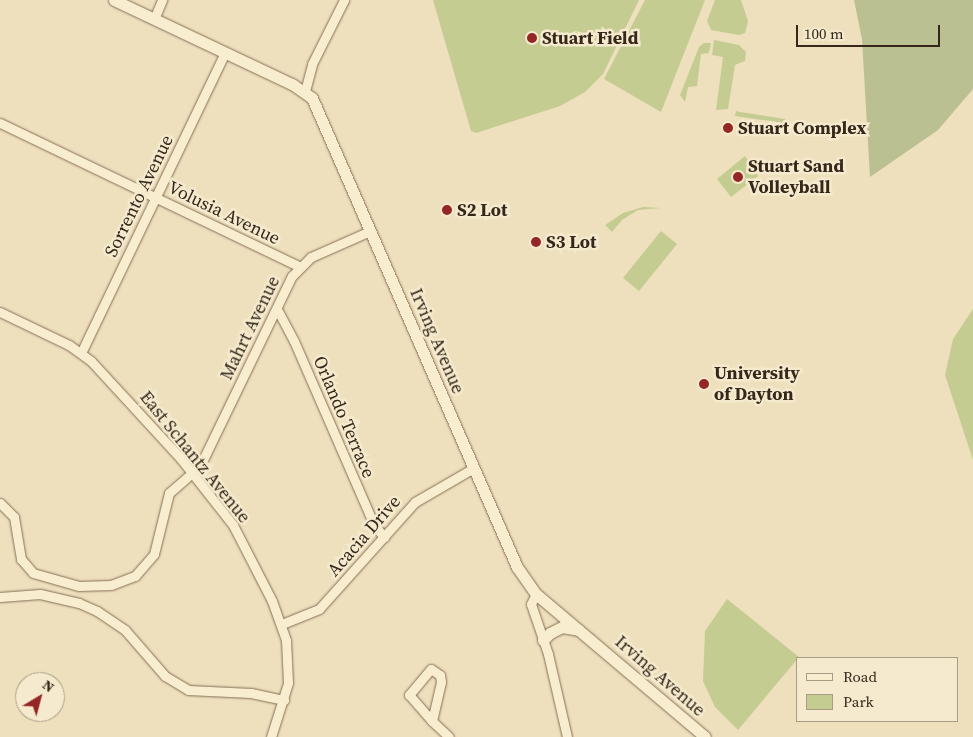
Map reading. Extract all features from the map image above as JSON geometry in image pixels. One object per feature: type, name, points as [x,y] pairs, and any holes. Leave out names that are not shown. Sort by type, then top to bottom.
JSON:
[{"type":"street","points":[[114,0],[305,91],[312,64],[344,0]]},
{"type":"street","points":[[154,19],[162,0]]},
{"type":"street","name":"Sorrento Avenue","points":[[81,353],[225,53]]},
{"type":"street","name":"Irving Avenue","points":[[305,91],[324,121],[506,546],[536,594],[704,737]]},
{"type":"street","name":"Volusia Avenue","points":[[0,124],[300,267]]},
{"type":"street","name":"Mahrt Avenue","points":[[33,573],[79,586],[111,585],[135,576],[154,554],[169,493],[200,466],[277,309],[300,267],[311,257],[370,231]]},
{"type":"street","name":"Orlando Terrace","points":[[277,309],[294,340],[374,525],[384,537]]},
{"type":"street","name":"East Schantz Avenue","points":[[0,312],[81,353],[136,409],[192,473],[233,525],[282,624],[288,661],[284,700],[271,737]]},
{"type":"street","name":"Acacia Drive","points":[[282,624],[319,609],[420,498],[472,469]]},
{"type":"street","points":[[0,503],[14,517],[21,559],[33,573],[40,594]]},
{"type":"street","points":[[0,597],[40,594],[79,603],[114,622],[136,642],[165,676],[188,690],[251,693],[284,700]]},
{"type":"street","points":[[536,594],[531,604],[543,640],[567,737]]},
{"type":"street","points":[[543,640],[550,633],[562,627],[580,631]]},
{"type":"street","points":[[432,721],[441,682],[440,675],[430,669],[409,695],[432,721],[449,737]]},
{"type":"green space","name":"Stuart Field","points":[[433,0],[639,0],[603,74],[585,92],[560,106],[476,133],[471,131]]},
{"type":"green space","points":[[645,0],[705,0],[661,112],[604,79]]},
{"type":"green space","points":[[715,0],[741,0],[748,21],[745,33],[739,35],[711,30],[707,21]]},
{"type":"green space","points":[[854,0],[973,0],[973,89],[938,130],[870,177],[862,39]]},
{"type":"green space","points":[[714,40],[739,45],[746,52],[745,61],[735,65],[728,109],[716,110],[723,57],[712,55]]},
{"type":"green space","points":[[704,43],[711,43],[709,53],[701,54],[697,86],[688,87],[685,102],[680,95],[699,47]]},
{"type":"green space","points":[[736,111],[785,119],[784,123],[735,116]]},
{"type":"green space","name":"Stuart Sand Volleyball","points":[[745,156],[758,176],[731,197],[717,179]]},
{"type":"green space","points":[[643,207],[661,208],[638,210],[622,220],[612,232],[605,225],[623,213]]},
{"type":"green space","points":[[661,231],[677,244],[639,291],[623,278]]},
{"type":"green space","points":[[973,309],[973,460],[945,375],[953,339]]},
{"type":"green space","points":[[727,599],[799,657],[796,657],[796,661],[738,730],[715,707],[703,681],[705,631]]},
{"type":"place","name":"Stuart Field","points":[[532,38]]},
{"type":"place","name":"Stuart Complex","points":[[728,128]]},
{"type":"place","name":"Stuart Sand Volleyball","points":[[738,177]]},
{"type":"place","name":"S2 Lot","points":[[447,210]]},
{"type":"place","name":"S3 Lot","points":[[536,242]]},
{"type":"place","name":"University of Dayton","points":[[704,384]]}]
